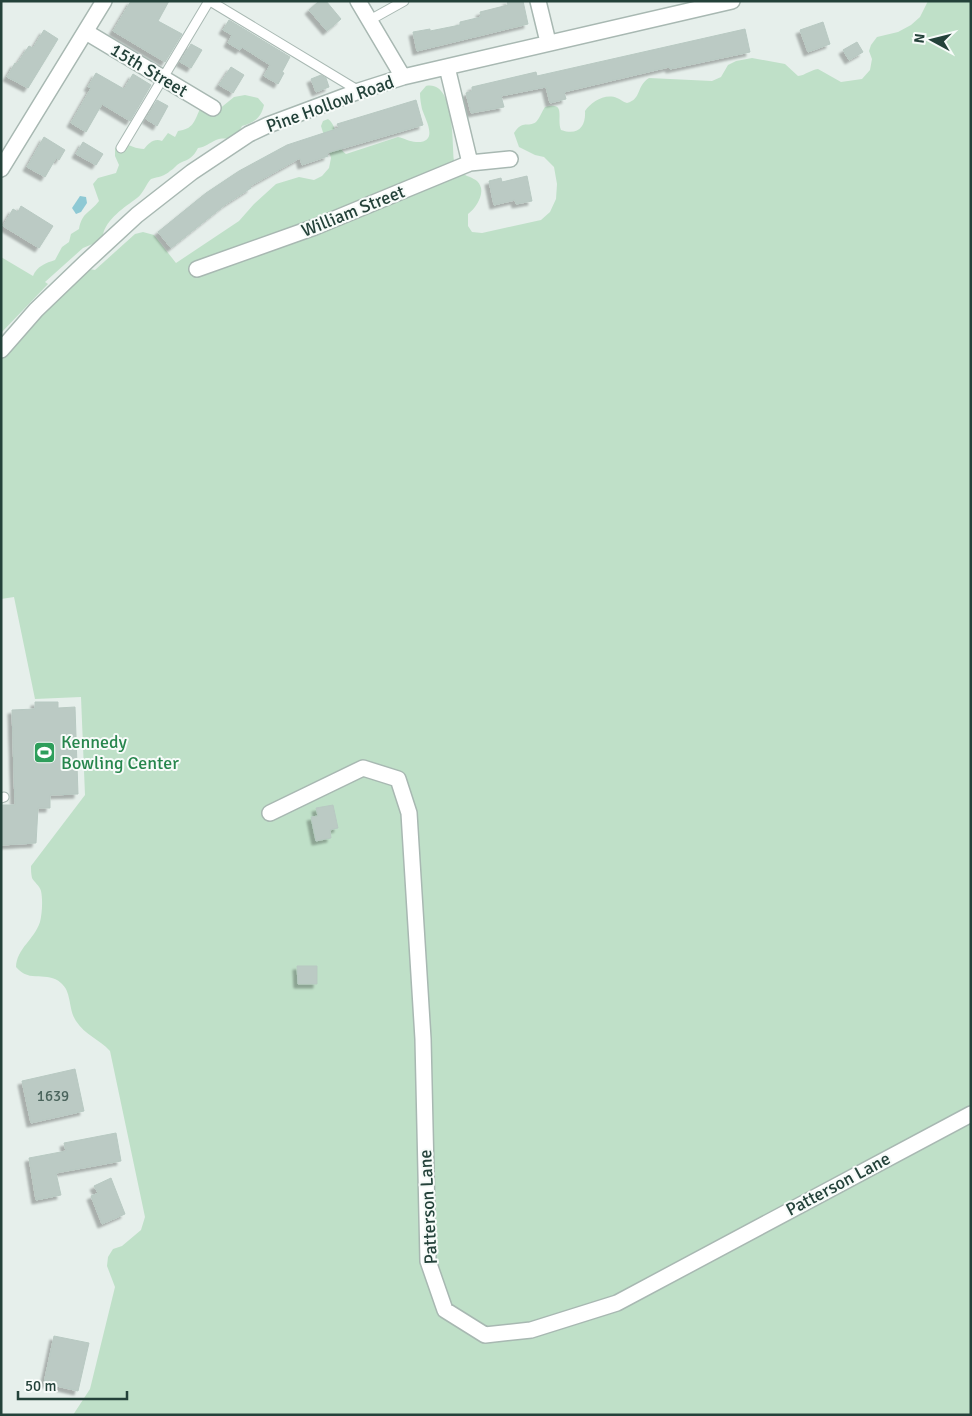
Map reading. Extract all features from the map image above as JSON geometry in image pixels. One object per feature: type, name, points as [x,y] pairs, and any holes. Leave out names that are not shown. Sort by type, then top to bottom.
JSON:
[{"type":"street","points":[[1,169],[104,1]]},
{"type":"street","points":[[358,1],[403,77]]},
{"type":"street","points":[[538,1],[548,42]]},
{"type":"street","name":"Pine Hollow Road","points":[[1,350],[36,310],[137,214],[192,172],[249,134],[359,91],[403,77],[732,1]]},
{"type":"street","name":"15th Street","points":[[86,32],[213,108]]},
{"type":"street","points":[[446,67],[470,162]]},
{"type":"street","name":"William Street","points":[[197,269],[315,227],[470,162],[510,159]]},
{"type":"street","name":"Patterson Lane","points":[[270,813],[363,768],[398,779],[409,813],[411,842],[423,1039],[428,1261],[445,1310],[485,1335],[531,1330],[617,1303],[971,1114]]},
{"type":"lane","points":[[121,148],[209,1],[359,91]]},
{"type":"lane","points":[[370,20],[404,1]]},
{"type":"green space","points":[[928,1],[971,1],[971,1415],[73,1415],[90,1389],[115,1287],[107,1266],[108,1257],[113,1249],[122,1246],[141,1230],[145,1217],[110,1051],[76,1021],[67,991],[61,983],[50,977],[27,975],[16,967],[19,954],[34,934],[40,922],[41,891],[32,878],[31,866],[85,795],[81,697],[35,699],[14,597],[1,599],[1,352],[89,269],[95,270],[135,234],[143,232],[154,235],[176,263],[239,221],[276,184],[299,177],[314,180],[322,176],[329,168],[331,158],[321,126],[323,121],[328,119],[334,127],[342,150],[346,154],[398,137],[414,142],[423,141],[427,139],[429,130],[422,109],[420,93],[426,86],[435,87],[442,92],[450,114],[456,166],[463,174],[476,180],[481,188],[478,202],[468,214],[468,226],[472,232],[482,233],[541,220],[550,212],[556,199],[557,184],[554,167],[544,157],[519,147],[514,133],[520,126],[536,122],[545,107],[556,106],[559,112],[561,130],[572,132],[580,129],[584,122],[585,111],[591,104],[608,97],[617,98],[627,103],[632,101],[649,78],[712,81],[721,77],[728,65],[736,61],[752,58],[785,64],[798,76],[818,69],[841,82],[862,79],[870,70],[872,59],[869,51],[877,37],[898,32],[911,25],[920,17]]},
{"type":"green space","points":[[245,95],[258,98],[264,105],[256,119],[242,126],[233,138],[216,140],[198,148],[190,158],[168,173],[151,179],[139,196],[112,219],[103,235],[95,243],[83,248],[45,282],[48,284],[1,333],[1,257],[33,276],[39,267],[55,260],[62,247],[69,242],[71,234],[79,229],[84,216],[99,201],[93,184],[98,178],[116,173],[119,165],[115,156],[115,148],[122,143],[144,149],[154,141],[162,141],[168,133],[175,137],[178,131],[190,127],[200,109],[205,107],[218,110],[234,97]]},
{"type":"water","points":[[80,196],[86,197],[87,203],[81,212],[76,214],[72,208]]},
{"type":"building","points":[[131,1],[169,1],[158,21],[182,34],[165,62],[113,31]]},
{"type":"building","points":[[319,1],[326,1],[341,19],[327,31],[309,10]]},
{"type":"building","points":[[507,1],[523,1],[528,24],[417,51],[413,32],[430,29],[430,31],[460,25],[460,22],[481,17],[480,12],[508,5]]},
{"type":"building","points":[[229,20],[290,57],[278,84],[264,76],[270,65],[242,47],[240,50],[228,43],[232,35],[223,30]]},
{"type":"building","points":[[823,22],[830,44],[808,52],[800,30]]},
{"type":"building","points":[[745,29],[750,52],[670,69],[669,67],[564,92],[566,99],[550,103],[546,87],[501,96],[504,107],[471,113],[466,93],[472,91],[472,87],[536,72],[537,76]]},
{"type":"building","points":[[44,30],[58,39],[28,88],[7,77],[15,63],[17,64],[29,46],[33,48]]},
{"type":"building","points":[[857,42],[863,52],[849,60],[843,50]]},
{"type":"building","points":[[191,44],[202,50],[191,68],[180,62]]},
{"type":"building","points":[[231,67],[244,75],[233,93],[219,85]]},
{"type":"building","points":[[96,73],[124,89],[133,74],[151,85],[130,121],[102,104],[86,132],[71,123],[91,88],[88,87]]},
{"type":"building","points":[[321,75],[326,78],[329,87],[316,92],[311,79]]},
{"type":"building","points":[[157,100],[168,106],[157,126],[146,119]]},
{"type":"building","points":[[416,100],[423,125],[327,153],[328,156],[302,165],[300,158],[250,186],[251,188],[226,204],[171,248],[158,232],[206,193],[239,171],[287,145],[339,128],[337,124]]},
{"type":"building","points":[[44,137],[65,150],[59,160],[56,158],[45,177],[27,167]]},
{"type":"building","points":[[83,142],[103,154],[96,165],[76,154]]},
{"type":"building","points":[[527,176],[532,201],[516,204],[515,200],[494,205],[489,181],[501,178],[502,182]]},
{"type":"building","points":[[21,206],[53,226],[39,248],[3,226],[13,209],[18,212]]},
{"type":"building","name":"Kennedy Bowling Center","points":[[35,702],[58,702],[58,708],[75,707],[78,794],[50,795],[50,808],[38,808],[36,843],[1,845],[1,805],[15,805],[12,710],[35,709]]},
{"type":"building","points":[[333,805],[338,828],[330,830],[331,838],[316,841],[311,817],[318,816],[316,808]]},
{"type":"building","points":[[297,966],[317,966],[317,984],[298,984]]},
{"type":"building","points":[[75,1069],[84,1111],[31,1123],[22,1081]]},
{"type":"building","points":[[116,1133],[121,1161],[56,1173],[61,1195],[36,1200],[29,1158],[66,1151],[64,1143]]},
{"type":"building","points":[[111,1178],[125,1214],[102,1224],[91,1196],[98,1193],[94,1186]]},
{"type":"building","points":[[54,1336],[89,1343],[78,1391],[44,1383]]},
{"type":"place","name":"Kennedy Bowling Center","points":[[45,752]]}]
